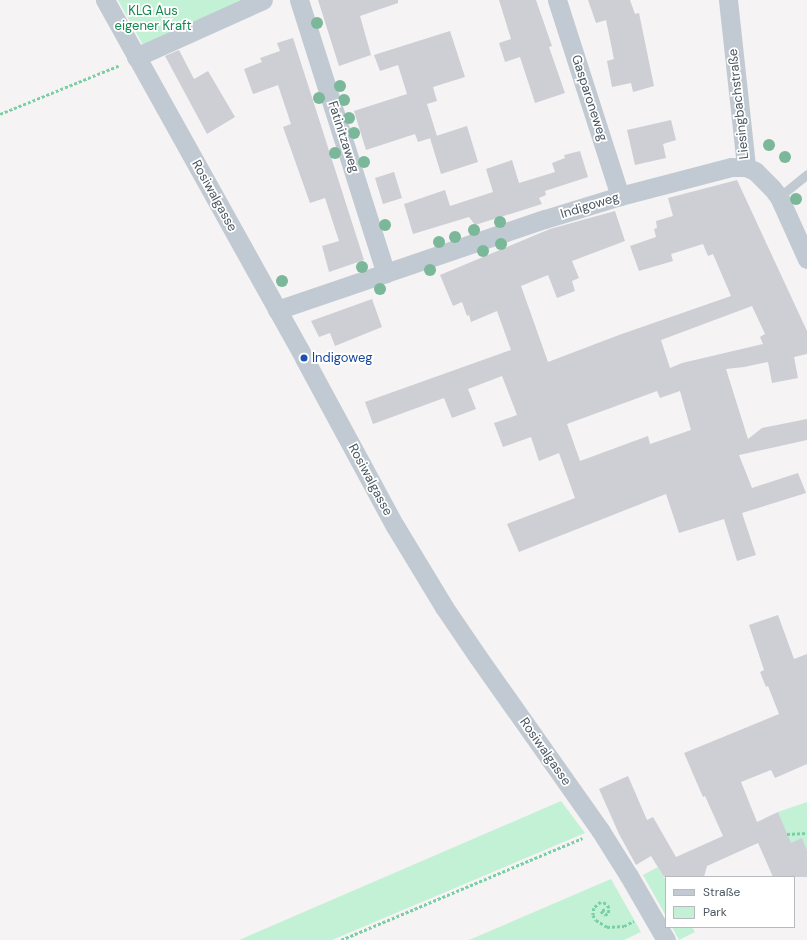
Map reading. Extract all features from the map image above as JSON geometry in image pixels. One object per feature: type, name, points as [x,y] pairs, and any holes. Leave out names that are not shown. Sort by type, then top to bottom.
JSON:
[{"type":"street","name":"Rosiwalgasse","points":[[105,0],[395,526],[444,607],[600,830],[666,940]]},
{"type":"street","points":[[136,58],[263,0]]},
{"type":"street","name":"Fatinitzaweg","points":[[299,0],[386,274]]},
{"type":"street","name":"Gasparoneweg","points":[[557,0],[620,196]]},
{"type":"street","name":"Liesingbachstraße","points":[[728,0],[746,167],[755,171],[765,180],[779,197],[807,259]]},
{"type":"street","name":"Indigoweg","points":[[277,310],[545,219],[620,196],[731,167],[746,167]]},
{"type":"lane","points":[[779,197],[807,174]]},
{"type":"path","points":[[0,114],[136,58]]},
{"type":"path","points":[[341,940],[600,830]]},
{"type":"path","points":[[787,834],[807,833]]},
{"type":"path","points":[[605,910],[602,911],[605,915],[608,913],[609,908],[606,904],[601,902],[594,908],[593,915],[596,920],[602,924],[614,928],[624,926],[651,913]]},
{"type":"green space","name":"KLG Aus eigener Kraft","points":[[118,0],[245,0],[143,45]]},
{"type":"green space","points":[[561,801],[585,833],[332,940],[239,940]]},
{"type":"green space","points":[[807,802],[807,850],[802,839],[790,844],[778,812]]},
{"type":"green space","points":[[658,867],[665,879],[665,914],[643,875]]},
{"type":"green space","points":[[611,879],[641,932],[624,940],[469,940]]},
{"type":"green space","points":[[673,928],[693,928],[695,932],[679,940]]},
{"type":"building","points":[[318,0],[398,0],[398,3],[360,16],[371,55],[339,66]]},
{"type":"building","points":[[499,0],[536,0],[552,46],[549,47],[565,93],[535,103],[520,57],[505,62],[499,43],[511,39]]},
{"type":"building","points":[[588,0],[630,0],[635,14],[639,13],[654,86],[633,92],[631,83],[612,87],[607,61],[614,59],[606,20],[596,23]]},
{"type":"building","points":[[450,31],[465,77],[433,87],[437,101],[427,104],[437,136],[418,142],[415,134],[366,150],[354,111],[407,94],[398,65],[380,71],[374,55]]},
{"type":"building","points":[[293,38],[364,260],[329,272],[322,246],[339,241],[325,198],[310,203],[283,127],[291,124],[278,85],[253,94],[244,69],[262,62],[260,58],[280,51],[277,43]]},
{"type":"building","points":[[179,50],[194,79],[208,71],[235,117],[207,134],[165,56]]},
{"type":"building","points":[[671,120],[676,140],[663,144],[666,158],[635,165],[627,130]]},
{"type":"building","points":[[467,126],[478,162],[441,174],[430,138]]},
{"type":"building","points":[[580,151],[588,177],[545,191],[546,195],[539,198],[542,204],[475,225],[469,217],[413,234],[404,204],[445,190],[450,206],[493,192],[486,169],[512,160],[519,183],[555,172],[552,163],[565,158],[564,155]]},
{"type":"building","points":[[394,172],[402,198],[383,204],[375,178]]},
{"type":"building","points":[[737,180],[807,331],[807,354],[794,357],[798,378],[772,383],[768,362],[726,369],[748,439],[762,428],[807,419],[807,440],[739,455],[752,488],[798,473],[806,493],[742,513],[756,555],[737,561],[724,519],[679,533],[666,494],[519,552],[507,524],[575,498],[559,453],[539,461],[531,437],[503,447],[494,423],[517,415],[502,376],[468,389],[476,409],[452,418],[444,398],[373,424],[365,402],[511,350],[497,311],[471,322],[462,302],[453,306],[440,275],[550,229],[615,211],[625,241],[572,261],[579,278],[572,281],[575,291],[557,298],[548,275],[521,286],[548,362],[619,335],[731,296],[713,254],[708,256],[703,244],[671,254],[673,261],[639,271],[630,246],[656,237],[654,229],[657,228],[656,221],[673,216],[668,198]],"holes":[[[752,306],[765,334],[760,337],[763,344],[682,363],[670,368],[661,340]],[[657,391],[660,398],[680,391],[691,430],[650,444],[648,436],[580,461],[567,424]]]},
{"type":"building","points":[[372,299],[382,327],[335,346],[330,333],[319,337],[311,321]]},
{"type":"building","points":[[778,615],[794,659],[807,654],[807,764],[775,778],[771,770],[741,782],[757,822],[778,812],[791,843],[802,838],[807,850],[807,877],[773,876],[758,843],[707,866],[704,876],[664,877],[651,856],[636,865],[619,834],[599,789],[628,776],[647,820],[653,817],[676,857],[723,836],[705,796],[703,797],[684,753],[779,714],[768,686],[766,687],[760,672],[764,670],[749,625]]},
{"type":"place","name":"Indigoweg","points":[[304,358]]}]
